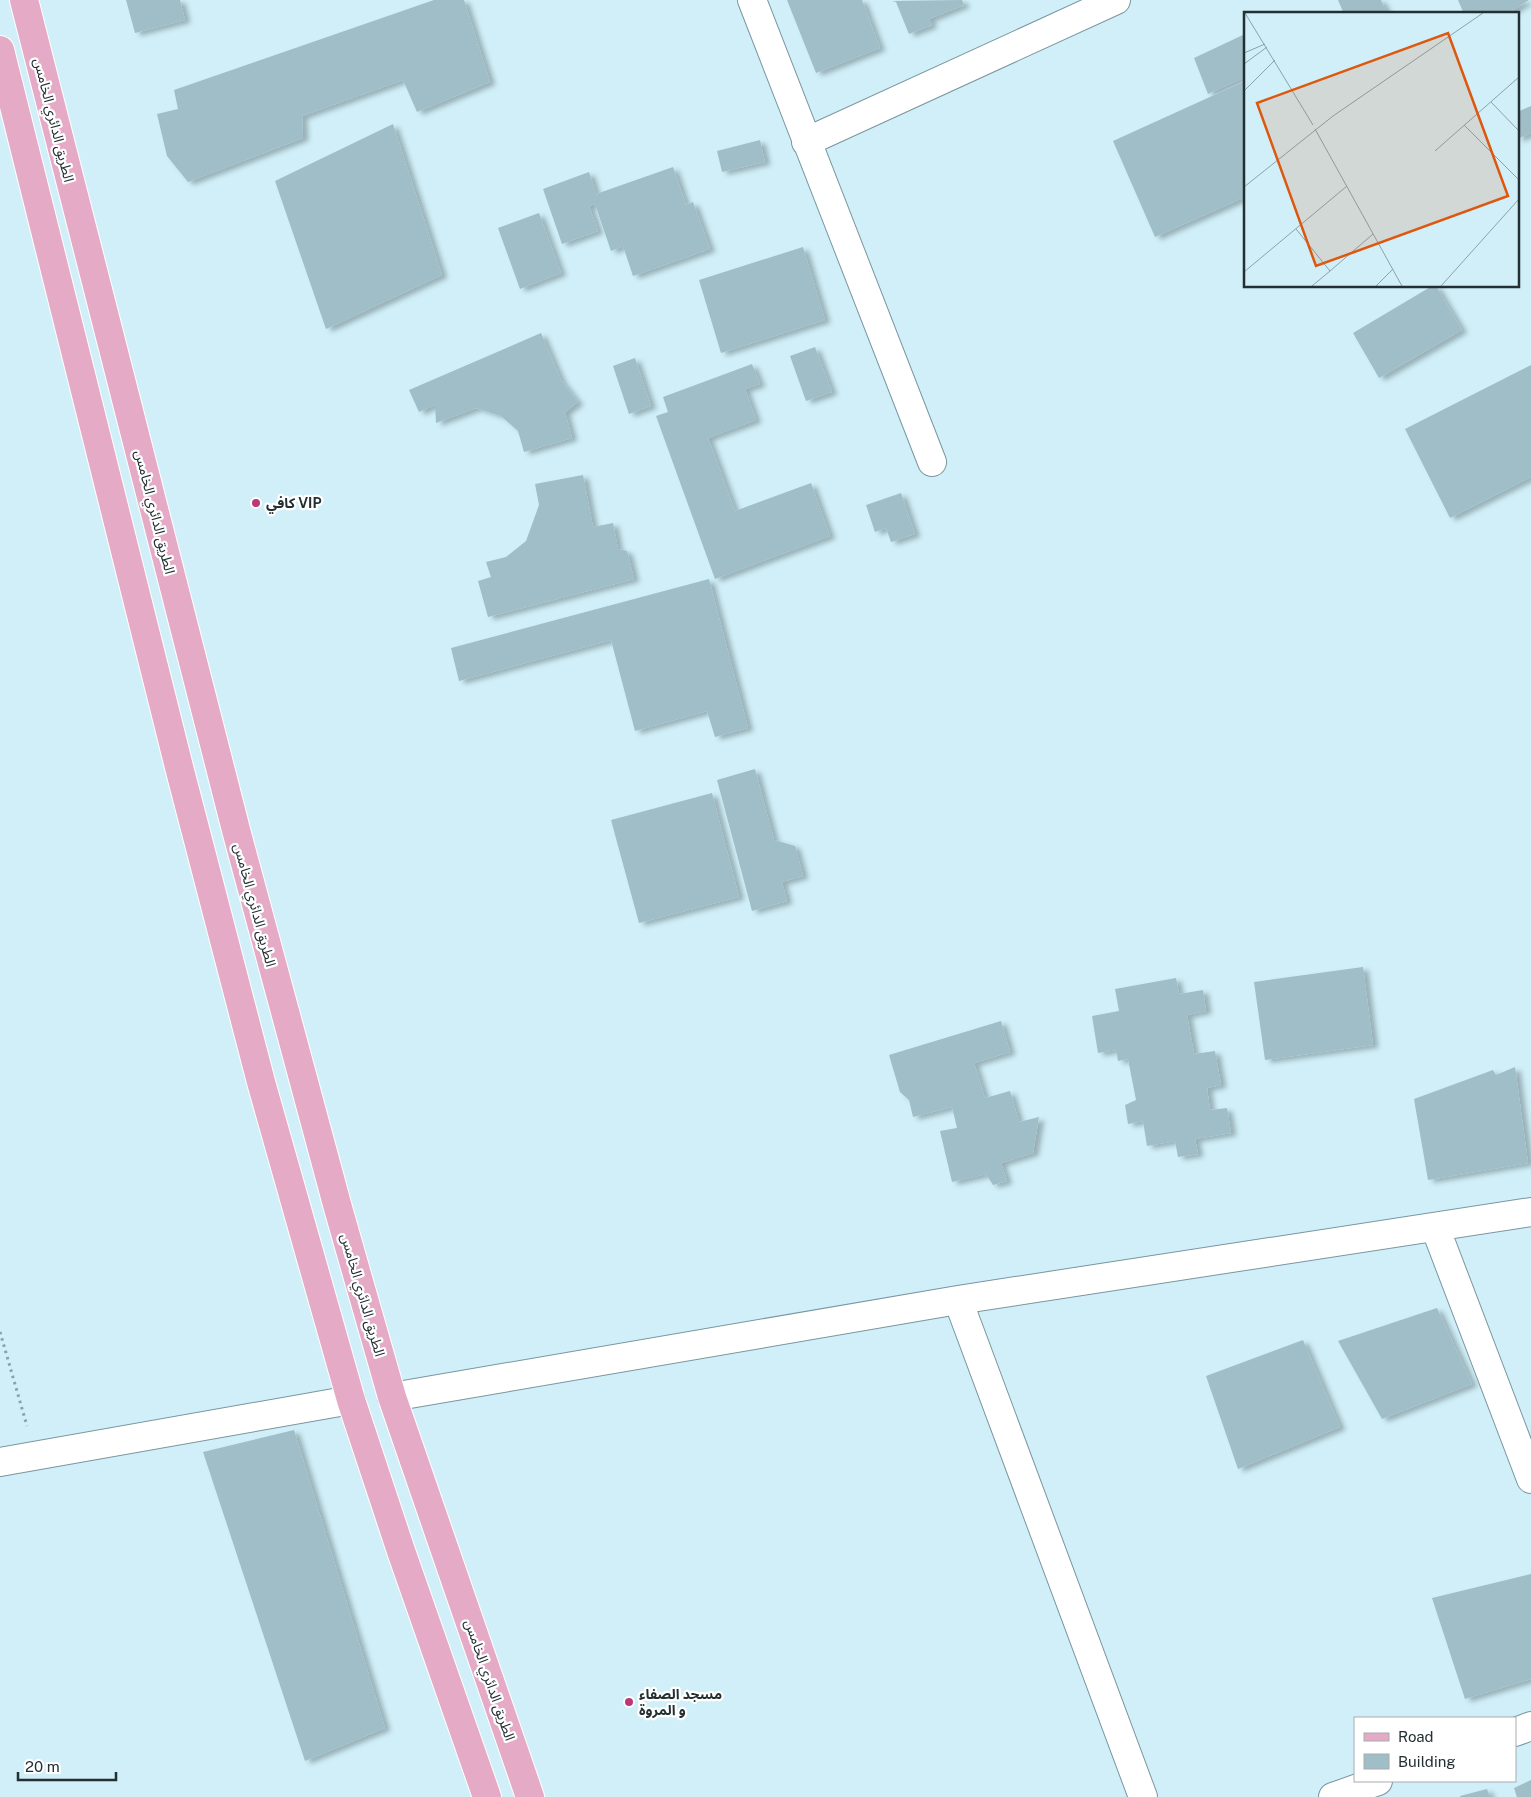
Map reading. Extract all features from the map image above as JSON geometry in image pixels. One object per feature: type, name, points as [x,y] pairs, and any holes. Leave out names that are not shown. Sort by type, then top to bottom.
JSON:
[{"type":"main road","name":"الطريق الدائري الخامس","points":[[24,0],[243,858],[332,1189],[392,1397],[530,1797]]},
{"type":"main road","points":[[0,50],[179,767],[258,1073],[351,1400],[401,1551],[487,1797]]},
{"type":"street","points":[[752,0],[932,462]]},
{"type":"street","points":[[806,142],[1116,0]]},
{"type":"street","points":[[392,1397],[958,1300],[1531,1212]]},
{"type":"street","points":[[1435,1227],[1531,1479]]},
{"type":"street","points":[[958,1300],[1143,1797]]},
{"type":"street","points":[[0,1462],[351,1400]]},
{"type":"street","points":[[1516,1732],[1531,1726]]},
{"type":"street","points":[[1333,1797],[1375,1782]]},
{"type":"path","points":[[0,1332],[35,1456]]},
{"type":"building","points":[[126,0],[180,0],[185,20],[135,33]]},
{"type":"building","points":[[434,0],[464,0],[490,82],[417,112],[403,80],[302,116],[303,138],[188,182],[167,156],[157,114],[178,109],[174,90]]},
{"type":"building","points":[[787,0],[862,0],[880,48],[816,73]]},
{"type":"building","points":[[962,0],[964,5],[929,19],[932,25],[909,34],[896,2],[892,1]]},
{"type":"building","points":[[1338,0],[1381,0],[1386,12],[1343,12]]},
{"type":"building","points":[[1458,0],[1529,0],[1510,12],[1463,12]]},
{"type":"building","points":[[1244,34],[1244,77],[1208,94],[1194,58]]},
{"type":"building","points":[[1244,81],[1244,197],[1155,237],[1113,141]]},
{"type":"building","points":[[1531,106],[1531,133],[1518,139],[1518,112]]},
{"type":"building","points":[[393,124],[442,275],[326,329],[275,181]]},
{"type":"building","points":[[760,140],[765,162],[722,172],[717,151]]},
{"type":"building","points":[[673,167],[686,205],[693,202],[710,249],[633,276],[623,246],[611,251],[595,204],[589,206],[598,231],[562,244],[543,189],[589,172],[596,194]]},
{"type":"building","points":[[539,213],[561,273],[520,289],[498,228]]},
{"type":"building","points":[[803,247],[825,320],[721,353],[699,280]]},
{"type":"building","points":[[1429,288],[1437,288],[1462,330],[1379,378],[1353,333]]},
{"type":"building","points":[[541,333],[561,380],[578,402],[565,412],[572,438],[524,452],[518,431],[501,416],[476,408],[436,423],[435,405],[419,412],[409,390]]},
{"type":"building","points":[[815,347],[832,392],[806,401],[790,356]]},
{"type":"building","points":[[635,358],[651,406],[629,414],[613,366]]},
{"type":"building","points":[[752,364],[760,384],[745,389],[756,420],[708,438],[735,511],[811,483],[830,536],[715,579],[656,416],[668,412],[663,397]]},
{"type":"building","points":[[1531,365],[1531,477],[1450,518],[1405,429]]},
{"type":"building","points":[[583,475],[593,527],[613,523],[618,549],[627,551],[634,579],[488,617],[478,581],[491,577],[486,562],[506,557],[526,541],[539,505],[535,484]]},
{"type":"building","points":[[901,493],[915,534],[891,542],[886,528],[875,532],[866,505]]},
{"type":"building","points":[[709,579],[748,728],[715,737],[707,711],[635,731],[611,640],[459,681],[451,648]]},
{"type":"building","points":[[755,769],[774,840],[795,846],[803,876],[782,882],[787,901],[752,911],[717,780]]},
{"type":"building","points":[[712,793],[739,897],[639,923],[611,820]]},
{"type":"building","points":[[1363,967],[1373,1045],[1265,1060],[1254,982]]},
{"type":"building","points":[[1176,978],[1179,994],[1203,990],[1206,1011],[1187,1015],[1194,1054],[1215,1051],[1221,1085],[1207,1088],[1210,1110],[1227,1108],[1231,1133],[1195,1139],[1198,1154],[1178,1157],[1175,1141],[1147,1146],[1143,1121],[1128,1124],[1125,1105],[1136,1100],[1128,1059],[1118,1061],[1116,1050],[1098,1053],[1092,1016],[1119,1011],[1115,989]]},
{"type":"building","points":[[1001,1021],[1010,1052],[974,1063],[985,1098],[1010,1091],[1019,1122],[1039,1117],[1033,1153],[1001,1163],[1007,1181],[993,1185],[986,1174],[952,1182],[940,1131],[957,1128],[952,1107],[913,1117],[909,1100],[900,1092],[889,1055]]},
{"type":"building","points":[[1515,1067],[1528,1163],[1428,1180],[1414,1099],[1493,1070],[1496,1075]]},
{"type":"building","points":[[1437,1308],[1472,1384],[1382,1419],[1338,1341]]},
{"type":"building","points":[[1303,1340],[1340,1427],[1238,1469],[1206,1376]]},
{"type":"building","points":[[294,1430],[385,1728],[305,1761],[203,1452]]},
{"type":"building","points":[[1531,1574],[1531,1679],[1465,1699],[1432,1598]]},
{"type":"building","points":[[1531,1780],[1531,1797],[1517,1797],[1514,1788]]},
{"type":"building","points":[[1487,1789],[1490,1797],[1460,1797],[1460,1796]]},
{"type":"place","name":"كافي VIP","points":[[256,503]]},
{"type":"place","name":"مسجد الصفاء و المروة","points":[[629,1702]]}]
